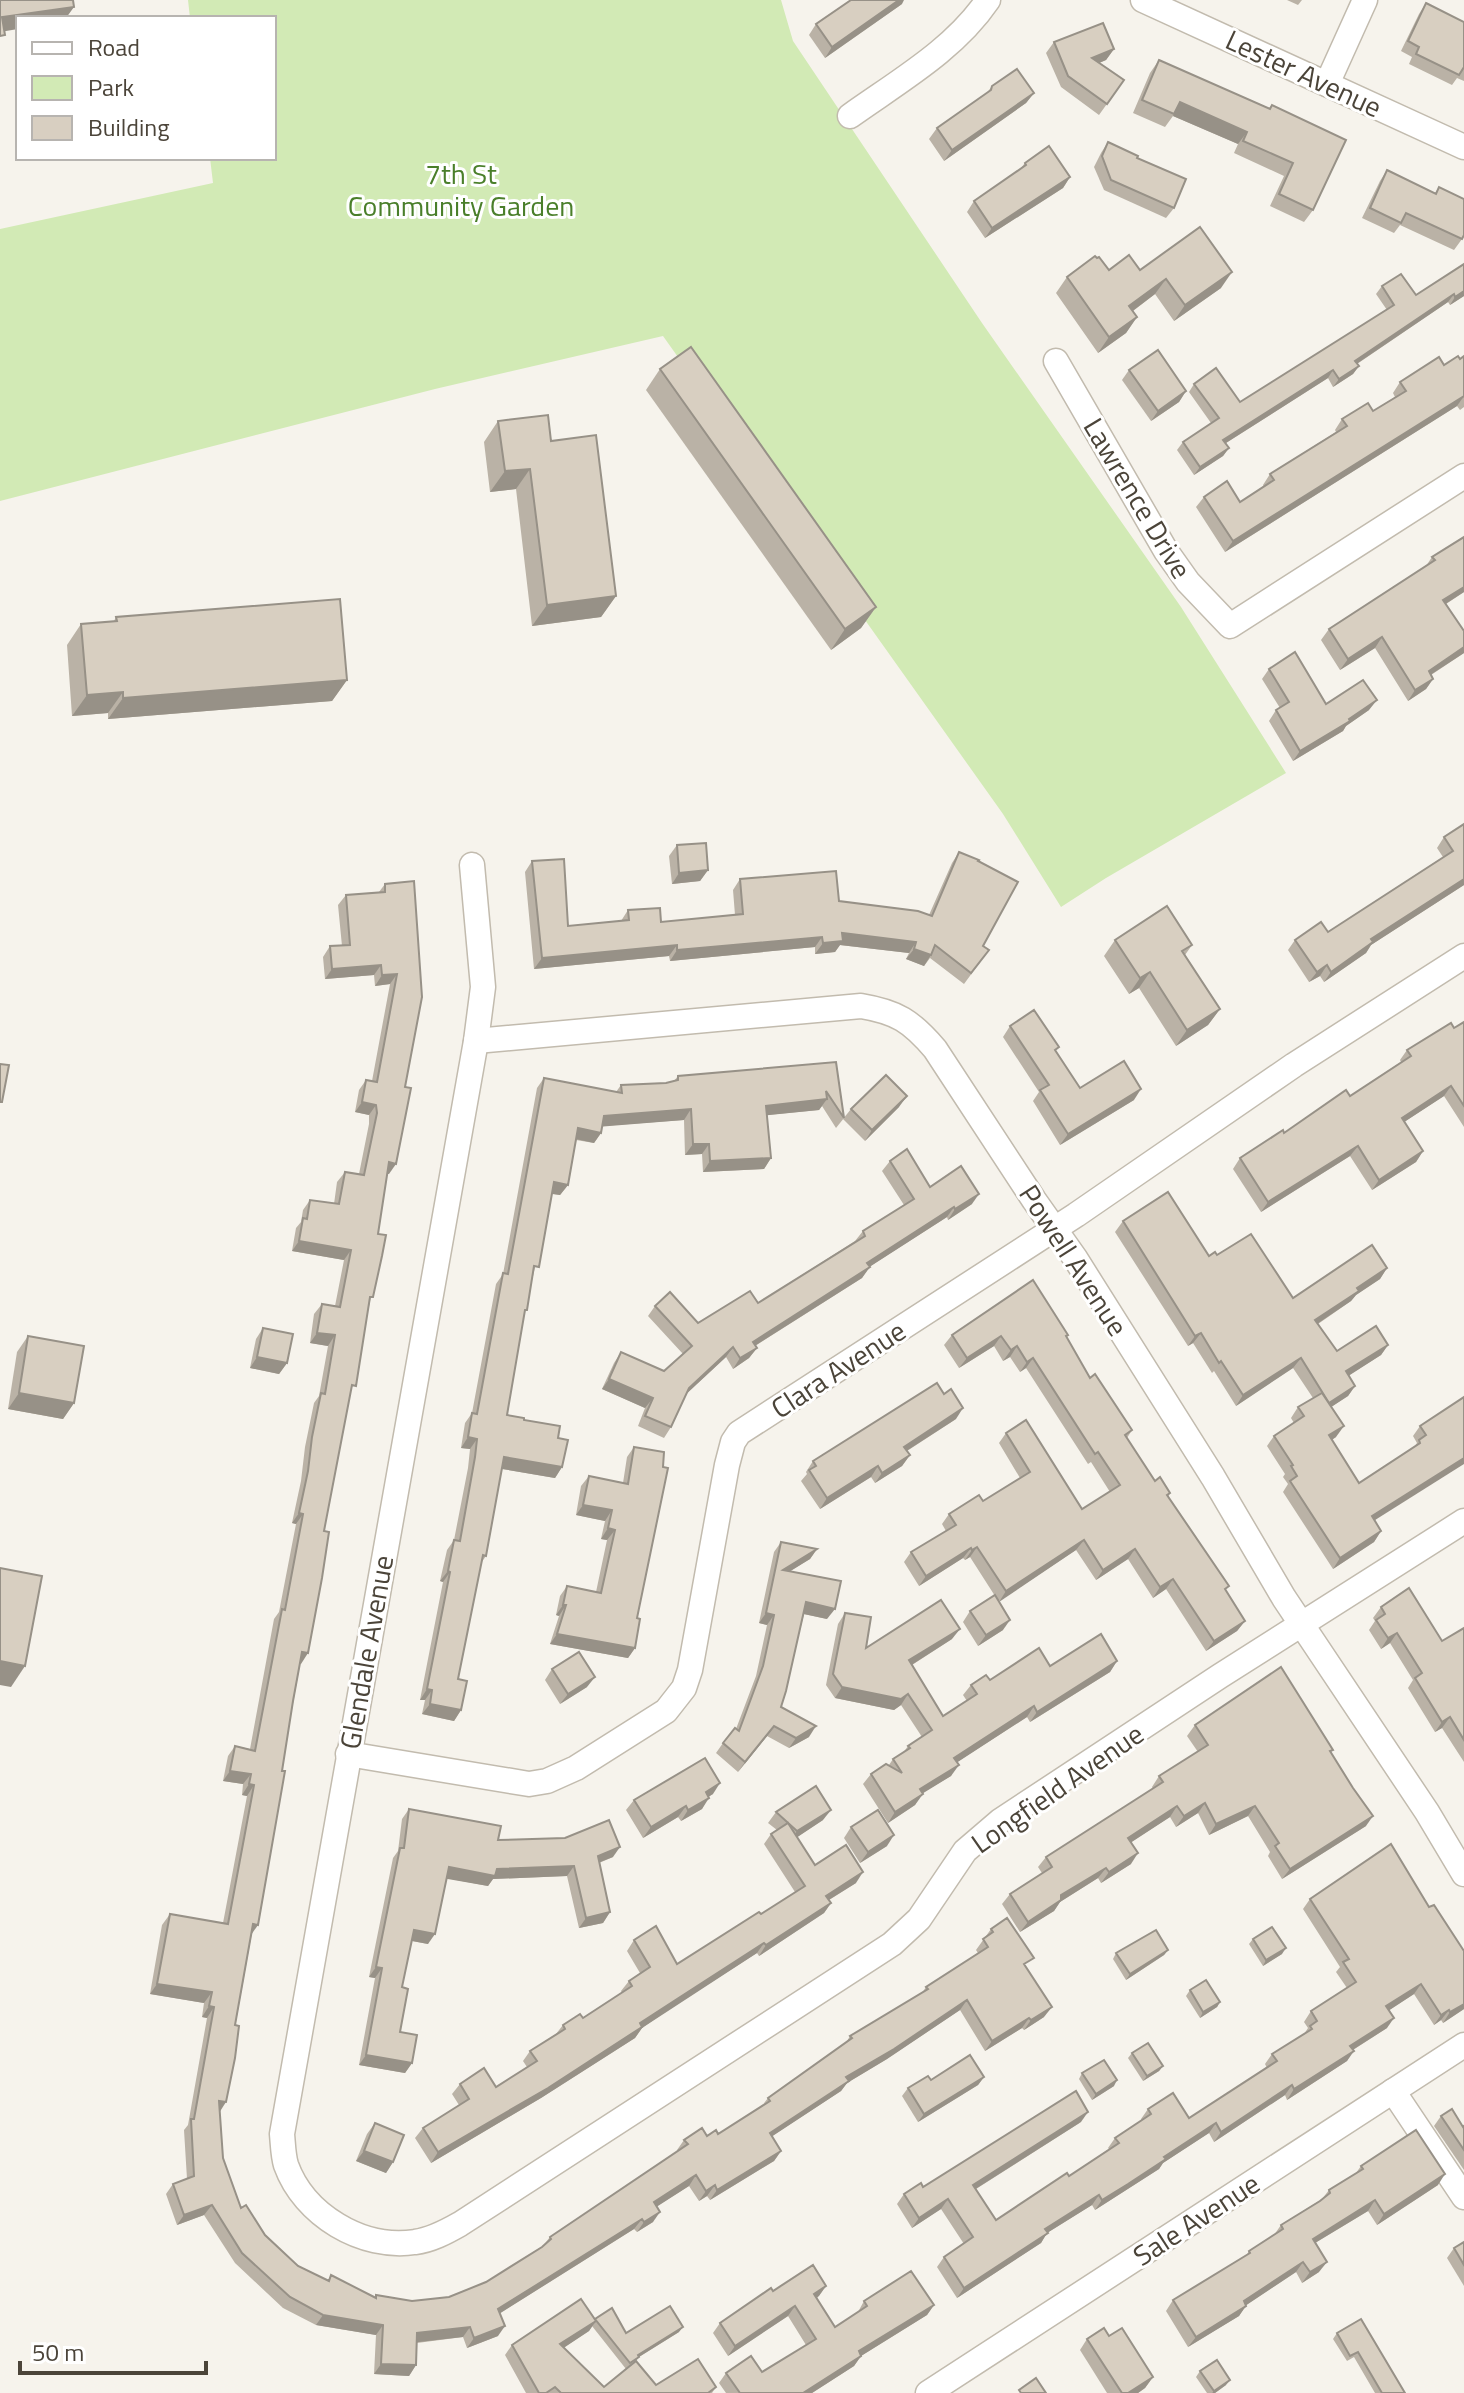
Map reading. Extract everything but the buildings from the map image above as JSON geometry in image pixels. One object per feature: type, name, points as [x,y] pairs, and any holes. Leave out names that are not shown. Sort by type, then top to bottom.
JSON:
[{"type":"street","points":[[850,116],[954,41],[988,0]]},
{"type":"street","name":"Lester Avenue","points":[[1143,0],[1464,147]]},
{"type":"street","points":[[1327,84],[1365,0]]},
{"type":"street","name":"Lawrence Drive","points":[[1056,361],[1166,551],[1188,582],[1230,626],[1464,476]]},
{"type":"street","name":"Glendale Avenue","points":[[472,865],[483,987],[476,1041],[282,2134],[285,2162],[294,2182],[320,2212],[355,2234],[387,2243],[417,2242],[440,2235],[517,2188]]},
{"type":"street","name":"Clara Avenue","points":[[348,1754],[505,1781],[538,1783],[576,1768],[666,1711],[684,1688],[690,1670],[727,1465],[733,1442],[739,1433],[1464,956]]},
{"type":"street","name":"Powell Avenue","points":[[476,1041],[861,1006],[883,1010],[919,1030],[935,1049],[1054,1228],[1213,1477],[1284,1598],[1427,1812],[1464,1874]]},
{"type":"street","name":"Longfield Avenue","points":[[517,2188],[892,1944],[919,1919],[965,1851],[1000,1821],[1464,1521]]},
{"type":"street","name":"Sale Avenue","points":[[928,2393],[1464,2045]]},
{"type":"street","points":[[1393,2091],[1464,2197]]},
{"type":"green space","name":"7th St Community Garden","points":[[188,0],[781,0],[793,41],[982,323],[1181,607],[1286,773],[1061,907],[1003,814],[663,336],[435,389],[0,501],[0,229],[213,183],[210,160],[276,160],[276,16],[190,16]]}]
